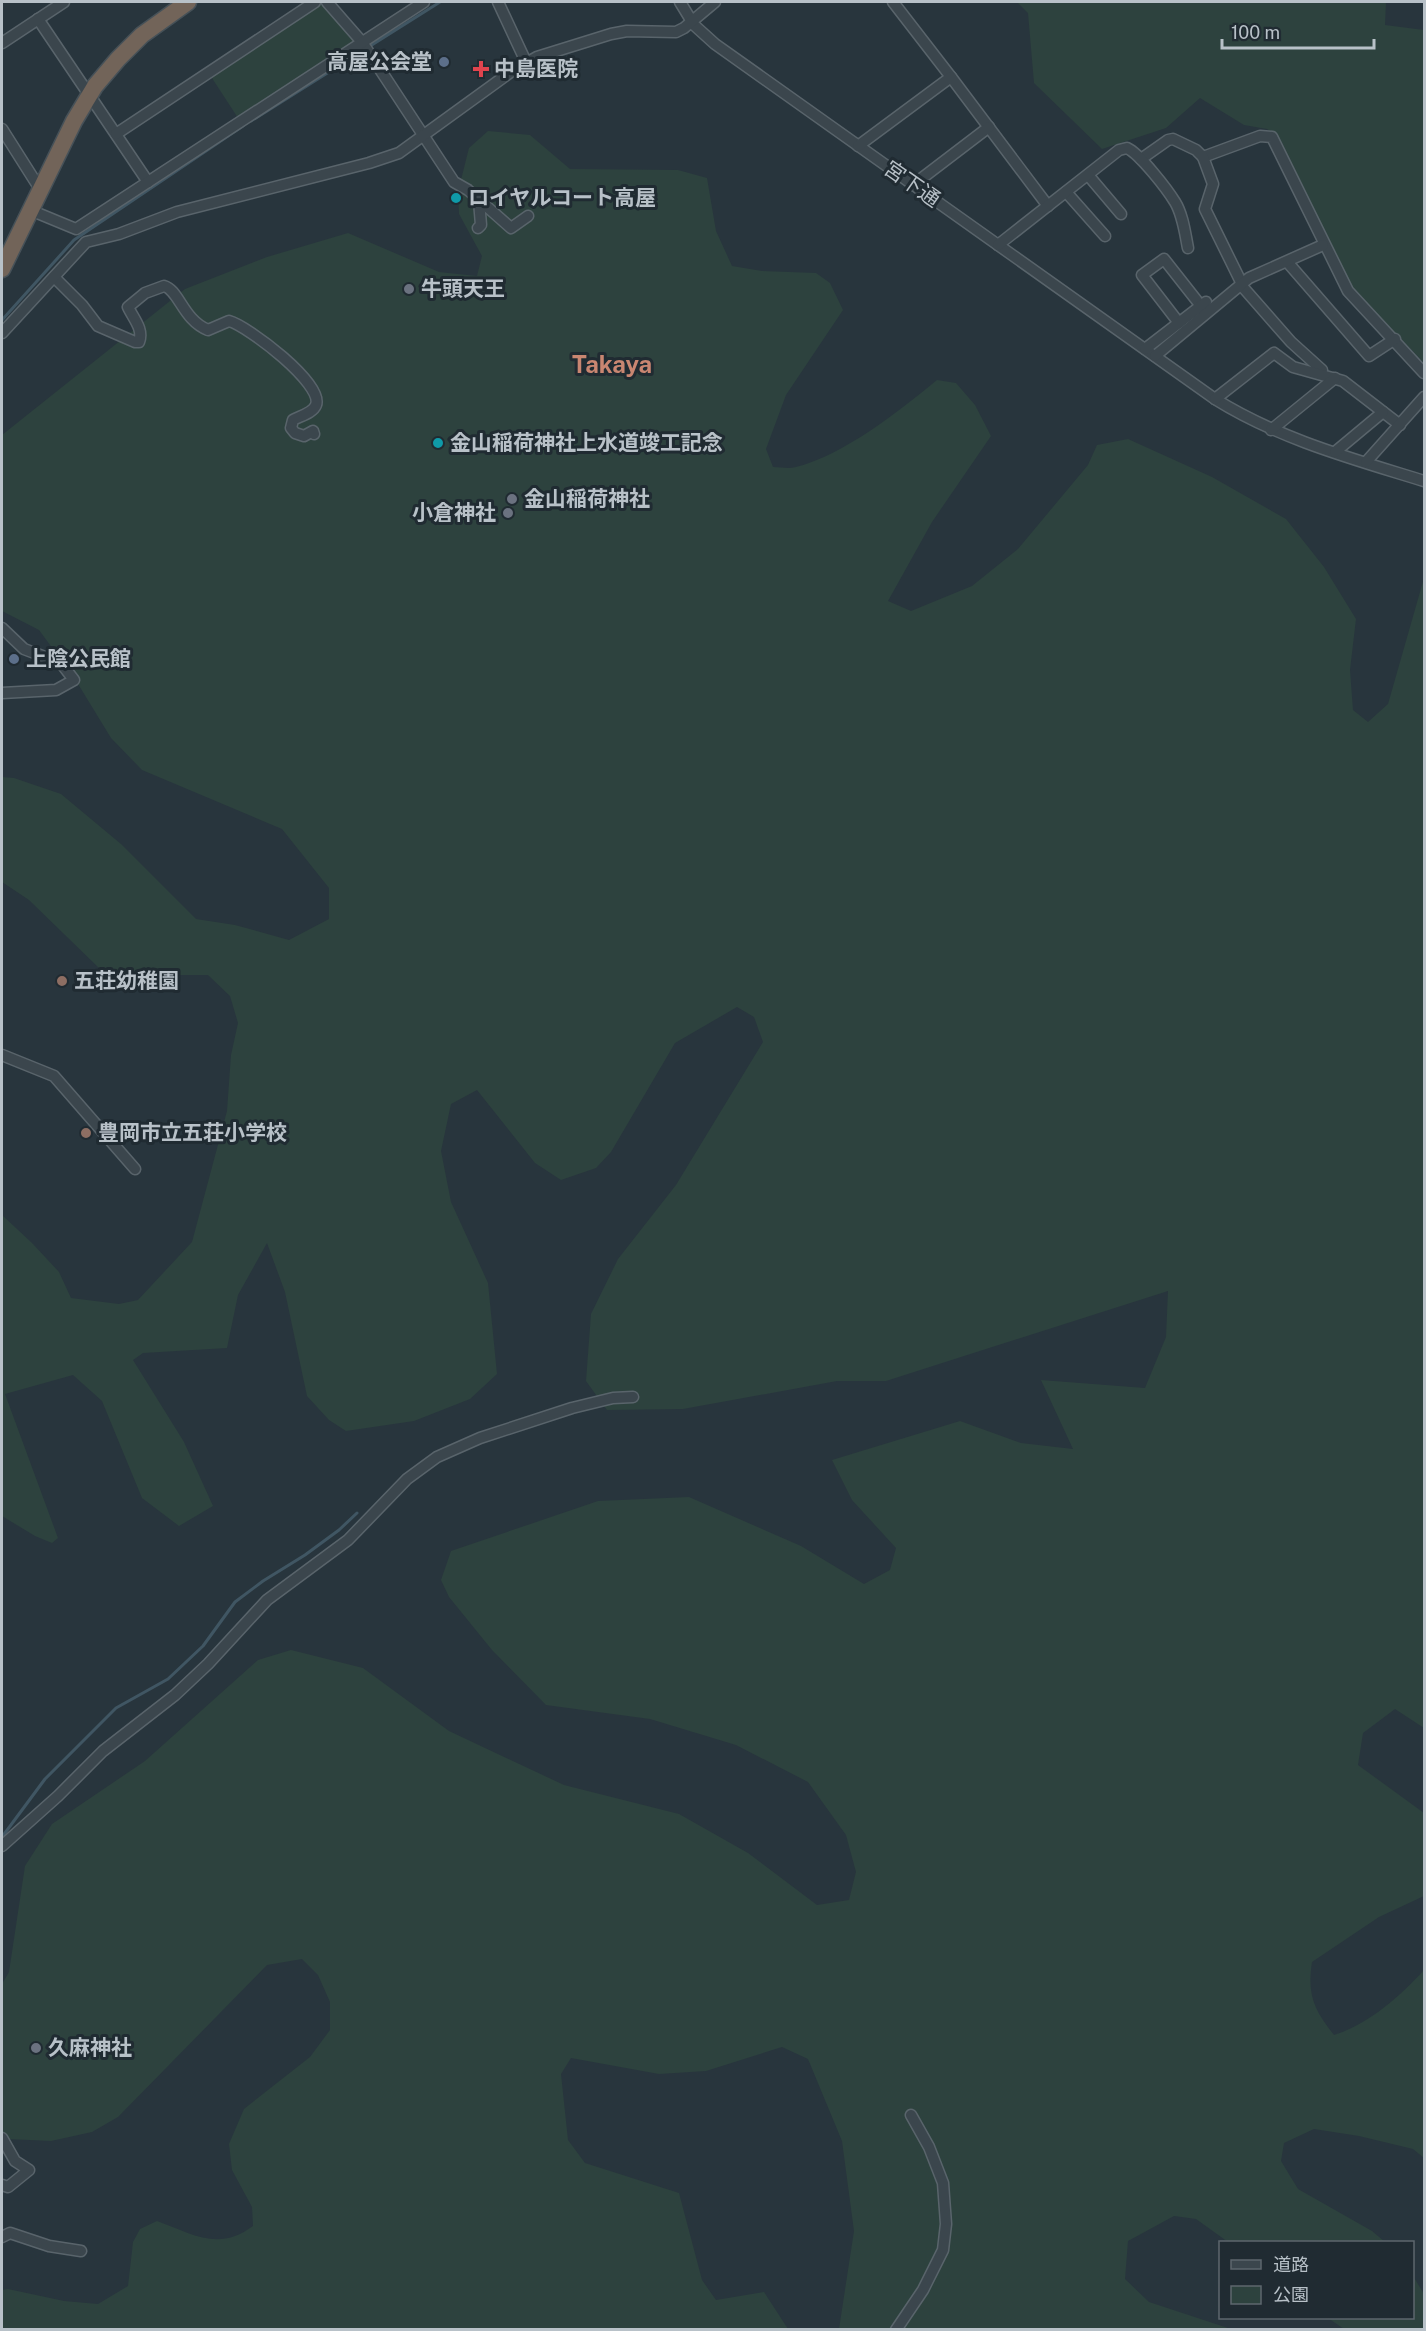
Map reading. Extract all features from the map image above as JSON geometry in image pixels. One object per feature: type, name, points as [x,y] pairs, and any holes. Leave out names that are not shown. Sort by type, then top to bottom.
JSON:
[{"type":"highway","points":[[2,269],[74,121],[89,96],[106,72],[129,47],[155,24],[188,2]]},
{"type":"street","points":[[2,43],[64,2]]},
{"type":"street","points":[[116,134],[315,2]]},
{"type":"street","points":[[327,2],[362,43],[454,182],[510,228],[528,216]]},
{"type":"street","points":[[30,210],[76,229],[424,2]]},
{"type":"street","points":[[498,2],[526,62]]},
{"type":"street","name":"宮下通","points":[[680,2],[691,21],[715,44],[1215,399],[1271,430],[1425,481]]},
{"type":"street","points":[[2,333],[86,242],[119,234],[177,212],[369,163],[399,153],[526,62],[611,34],[627,31],[672,32],[680,30],[716,2]]},
{"type":"street","points":[[893,2],[1048,206]]},
{"type":"street","points":[[38,19],[148,182]]},
{"type":"street","points":[[858,146],[951,77]]},
{"type":"street","points":[[913,185],[989,127]]},
{"type":"street","points":[[2,129],[40,189]]},
{"type":"street","points":[[1203,157],[1260,136],[1272,137],[1347,291],[1425,373]]},
{"type":"street","points":[[1142,159],[1168,140],[1173,139],[1196,150],[1203,157],[1213,184],[1205,209],[1241,285],[1292,342],[1322,370]]},
{"type":"street","points":[[998,245],[1123,149],[1132,150],[1142,159],[1175,203],[1184,227],[1188,248]]},
{"type":"street","points":[[1088,175],[1121,214]]},
{"type":"street","points":[[1066,192],[1104,236]]},
{"type":"street","points":[[477,228],[481,225],[479,201]]},
{"type":"street","points":[[1150,353],[1249,278],[1323,245]]},
{"type":"street","points":[[1150,353],[1179,323],[1204,304],[1164,259],[1142,275],[1179,323]]},
{"type":"street","points":[[1290,264],[1369,356],[1395,339]]},
{"type":"street","points":[[54,278],[82,305],[98,326],[135,342],[139,342],[141,337],[138,323],[128,307],[145,293],[164,286],[174,293],[186,315],[196,326],[207,330],[229,321],[240,326],[284,357],[310,388],[317,399],[316,405],[293,420],[291,428],[304,436],[315,432]]},
{"type":"street","points":[[1215,399],[1274,353],[1293,367],[1343,381],[1400,425]]},
{"type":"street","points":[[1271,430],[1335,378]]},
{"type":"street","points":[[1366,462],[1425,398]]},
{"type":"street","points":[[1335,452],[1383,412]]},
{"type":"street","points":[[2,628],[24,649],[61,663],[74,680],[56,690],[2,693]]},
{"type":"street","points":[[2,1055],[54,1076],[135,1169]]},
{"type":"street","points":[[2,1846],[58,1796],[103,1751],[175,1695],[208,1664],[267,1600],[348,1540],[406,1479],[437,1457],[480,1438],[572,1408],[613,1398],[633,1397]]},
{"type":"street","points":[[896,2330],[918,2299],[943,2250],[946,2224],[943,2183],[929,2147],[911,2115]]},
{"type":"street","points":[[2,2138],[15,2160],[29,2170],[8,2187],[2,2185]]},
{"type":"street","points":[[2,2237],[10,2233],[49,2246],[81,2251]]},
{"type":"green space","points":[[1017,2],[1386,2],[1385,25],[1424,30],[1424,363],[1353,289],[1280,139],[1267,129],[1244,125],[1200,98],[1166,128],[1102,149],[1034,83],[1028,13]]},
{"type":"green space","points":[[318,5],[325,5],[354,37],[353,44],[238,118],[210,75]]},
{"type":"green space","points":[[488,131],[530,135],[570,169],[678,170],[707,178],[716,231],[732,266],[762,271],[816,273],[830,283],[843,310],[786,395],[766,449],[773,467],[796,467],[833,453],[870,431],[937,380],[956,383],[975,405],[991,436],[932,522],[888,601],[911,611],[972,586],[1018,549],[1088,465],[1097,445],[1128,439],[1212,477],[1286,519],[1324,567],[1356,619],[1350,670],[1353,710],[1368,722],[1388,704],[1424,578],[1424,1728],[1395,1709],[1363,1733],[1358,1765],[1424,1813],[1424,1896],[1379,1917],[1312,1962],[1311,1993],[1321,2017],[1334,2035],[1359,2024],[1383,2009],[1424,1970],[1424,2158],[1413,2149],[1359,2136],[1314,2129],[1284,2143],[1281,2161],[1298,2189],[1372,2231],[1384,2241],[1227,2241],[1196,2219],[1174,2216],[1128,2241],[1125,2279],[1149,2302],[1231,2329],[839,2329],[854,2231],[842,2141],[808,2059],[782,2047],[706,2071],[659,2074],[571,2058],[561,2074],[568,2140],[585,2163],[679,2193],[702,2280],[716,2300],[764,2292],[788,2329],[2,2329],[2,2290],[8,2289],[64,2301],[98,2304],[128,2286],[133,2242],[140,2229],[157,2221],[194,2235],[217,2239],[240,2234],[253,2226],[252,2207],[232,2170],[229,2144],[244,2109],[310,2057],[330,2030],[330,2002],[318,1975],[302,1959],[267,1965],[118,2117],[92,2132],[51,2141],[8,2139],[2,2130],[2,1984],[9,1972],[25,1866],[52,1824],[145,1761],[258,1660],[291,1650],[363,1668],[449,1731],[564,1785],[679,1814],[748,1853],[817,1905],[849,1900],[856,1872],[846,1835],[808,1782],[736,1745],[650,1719],[546,1705],[492,1650],[449,1597],[441,1580],[451,1551],[598,1501],[689,1497],[801,1546],[864,1584],[890,1570],[896,1548],[852,1500],[832,1460],[960,1421],[1021,1443],[1073,1449],[1041,1380],[1145,1388],[1166,1337],[1168,1291],[886,1381],[837,1381],[683,1409],[607,1410],[586,1381],[591,1314],[618,1259],[676,1185],[763,1042],[754,1017],[737,1007],[675,1043],[611,1152],[596,1168],[561,1180],[535,1163],[477,1090],[451,1104],[441,1151],[451,1202],[488,1283],[497,1374],[470,1399],[414,1421],[346,1431],[329,1420],[307,1396],[285,1292],[267,1243],[238,1295],[227,1348],[143,1353],[133,1360],[184,1442],[213,1506],[179,1526],[142,1498],[102,1401],[73,1375],[5,1394],[58,1538],[52,1543],[35,1536],[2,1516],[2,1215],[59,1272],[71,1298],[119,1304],[138,1300],[192,1242],[227,1111],[231,1055],[238,1023],[230,996],[208,975],[119,975],[100,969],[29,900],[2,882],[2,777],[14,778],[61,794],[121,844],[196,919],[235,925],[289,940],[329,919],[329,888],[282,829],[142,770],[111,738],[75,679],[39,630],[2,611],[2,435],[185,289],[267,257],[348,233],[439,272],[477,276],[482,256],[459,214],[458,192],[469,148]]},
{"type":"green space","points":[[1414,2278],[1424,2294],[1424,2329],[1344,2329],[1329,2319],[1414,2319]]},
{"type":"waterway","points":[[251,121],[440,2]]},
{"type":"waterway","points":[[2,320],[74,240],[243,126]]},
{"type":"waterway","points":[[2,1837],[45,1779],[116,1708],[168,1679],[203,1646],[235,1602],[263,1581],[305,1555],[339,1530],[357,1513]]},
{"type":"place","name":"高屋公会堂","points":[[444,62]]},
{"type":"place","name":"中島医院","points":[[481,69]]},
{"type":"place","name":"ロイヤルコート高屋","points":[[456,198]]},
{"type":"place","name":"牛頭天王","points":[[409,289]]},
{"type":"place","name":"金山稲荷神社上水道竣工記念","points":[[438,443]]},
{"type":"place","name":"金山稲荷神社","points":[[512,499]]},
{"type":"place","name":"小倉神社","points":[[508,513]]},
{"type":"place","name":"上陰公民館","points":[[14,659]]},
{"type":"place","name":"五荘幼稚園","points":[[62,981]]},
{"type":"place","name":"豊岡市立五荘小学校","points":[[86,1133]]},
{"type":"place","name":"久麻神社","points":[[36,2048]]},
{"type":"district","name":"Takaya","points":[[612,365]]}]
